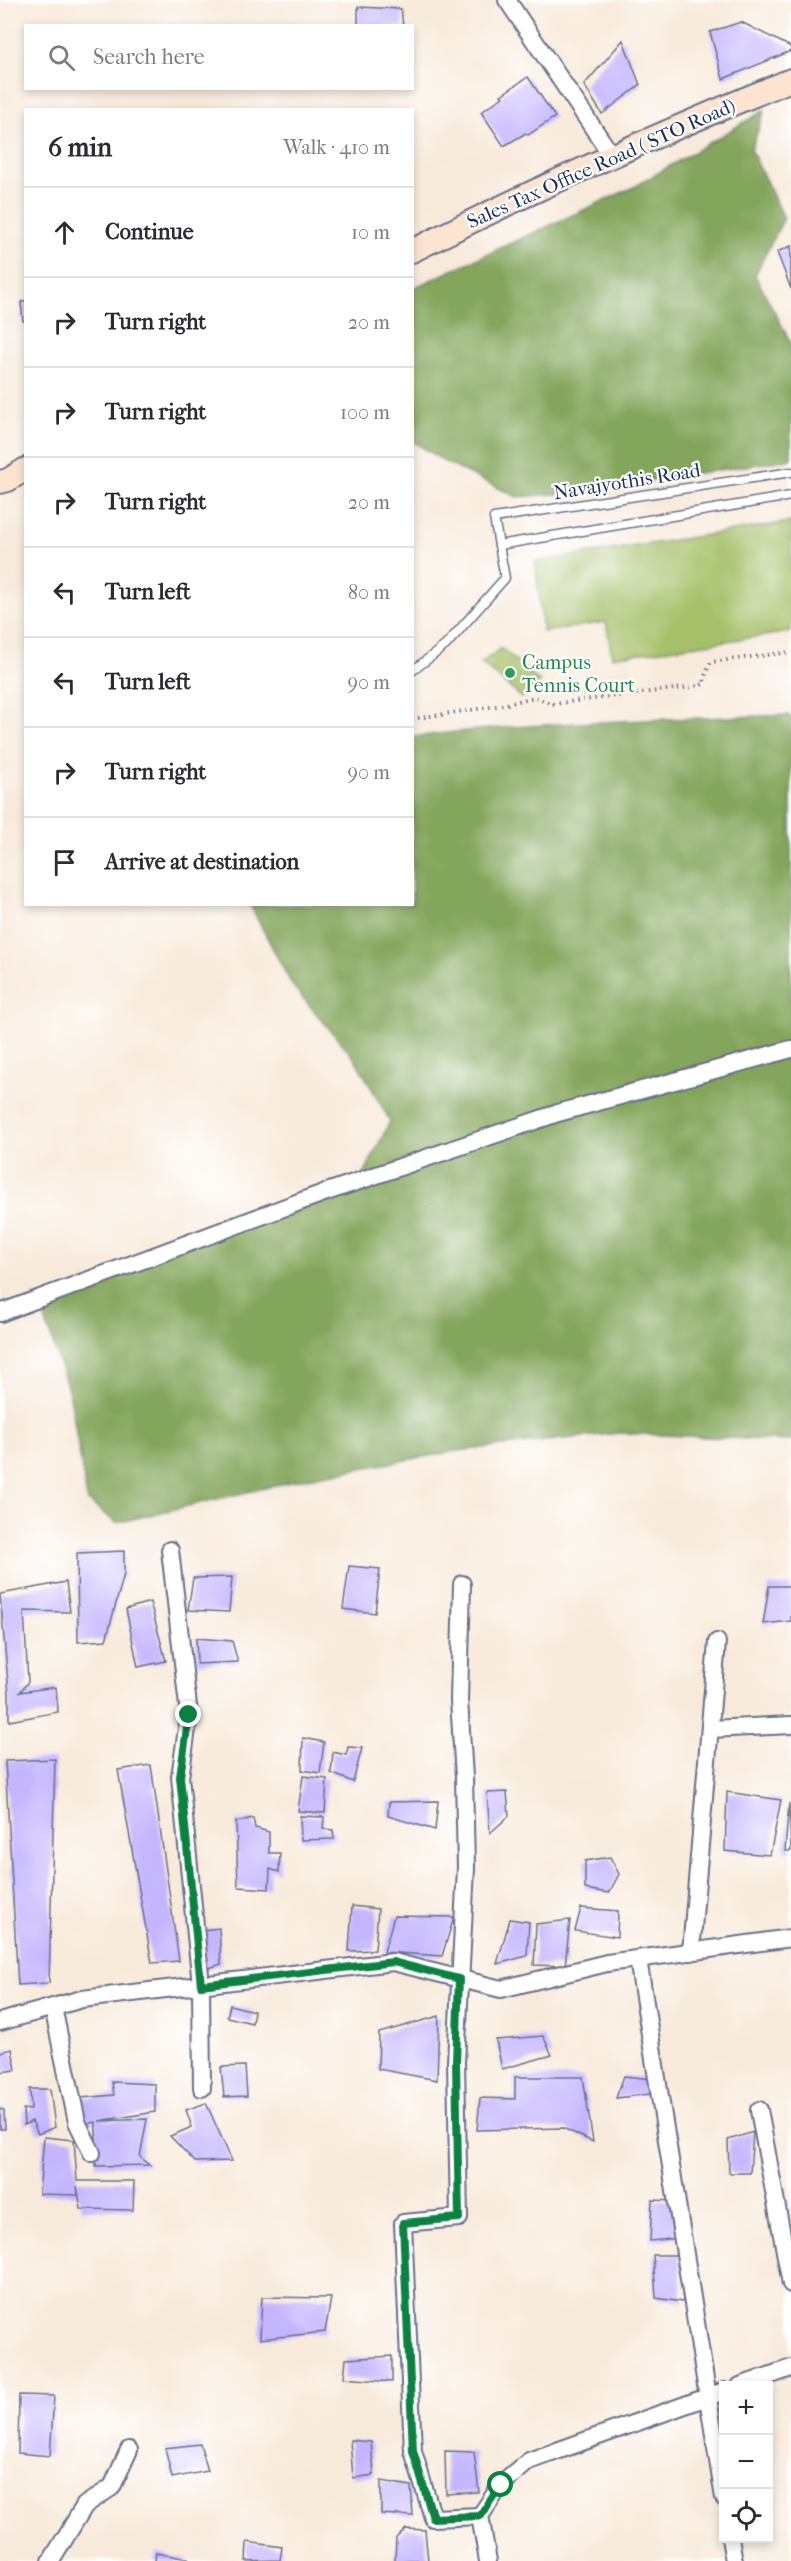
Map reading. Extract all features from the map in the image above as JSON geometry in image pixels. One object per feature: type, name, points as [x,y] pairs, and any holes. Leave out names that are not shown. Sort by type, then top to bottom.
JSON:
[{"type":"street","points":[[507,0],[612,156]]},
{"type":"street","name":"Sales Tax Office Road ( STO Road)","points":[[414,250],[484,214],[612,156],[791,80]]},
{"type":"street","points":[[0,482],[24,470]]},
{"type":"street","points":[[0,1313],[318,1195],[558,1113],[791,1049]]},
{"type":"street","points":[[170,1550],[189,1715],[180,1777],[201,1985],[202,2088]]},
{"type":"street","points":[[462,1584],[459,1700],[466,1868],[456,2062],[459,2218],[403,2223],[413,2451],[433,2518],[480,2516]]},
{"type":"street","points":[[692,1952],[717,1642]]},
{"type":"street","points":[[710,1729],[791,1725]]},
{"type":"street","points":[[0,2022],[82,1999],[393,1962],[501,1989],[607,1964],[791,1938]]},
{"type":"street","points":[[639,1959],[722,2489]]},
{"type":"street","points":[[53,2007],[77,2122],[92,2153]]},
{"type":"street","points":[[759,2110],[791,2284]]},
{"type":"street","points":[[752,2381],[791,2368]]},
{"type":"street","points":[[488,2561],[480,2516],[501,2485],[529,2461],[719,2392]]},
{"type":"street","points":[[51,2561],[85,2505],[112,2487],[129,2450]]},
{"type":"street","points":[[731,2543],[734,2561]]},
{"type":"lane","name":"Navajyothis Road","points":[[414,669],[446,645],[506,578],[494,518],[791,472]]},
{"type":"lane","name":"Navajyothis Road","points":[[499,545],[791,496]]},
{"type":"path","points":[[414,719],[503,705],[534,697],[552,704],[699,686],[705,683],[704,678],[711,662],[791,652]]},
{"type":"green space","points":[[765,110],[751,150],[784,218],[755,275],[791,343],[791,459],[567,493],[517,497],[445,462],[414,442],[414,288],[636,186]]},
{"type":"green space","points":[[791,522],[791,632],[612,657],[606,622],[543,632],[535,562]]},
{"type":"green space","name":"Campus Tennis Court","points":[[501,648],[540,682],[522,698],[481,663]]},
{"type":"green space","points":[[789,715],[791,718],[791,1441],[619,1433],[456,1451],[307,1478],[116,1523],[87,1500],[70,1396],[39,1300],[361,1180],[390,1121],[355,1059],[292,985],[251,906],[414,906],[414,737],[553,724]]},
{"type":"building","points":[[358,7],[401,9],[403,24],[358,24]]},
{"type":"building","points":[[741,22],[791,47],[791,51],[723,79],[710,32]]},
{"type":"building","points":[[623,40],[640,85],[602,114],[584,85]]},
{"type":"building","points":[[528,77],[555,117],[528,135],[526,133],[504,146],[481,112]]},
{"type":"building","points":[[791,246],[791,289],[777,252]]},
{"type":"building","points":[[24,301],[24,321],[23,321],[21,302]]},
{"type":"building","points":[[124,1551],[124,1574],[106,1640],[78,1642],[77,1553]]},
{"type":"building","points":[[349,1566],[380,1569],[375,1613],[343,1609]]},
{"type":"building","points":[[232,1577],[229,1612],[188,1610],[193,1578]]},
{"type":"building","points":[[66,1582],[70,1612],[24,1611],[28,1682],[20,1692],[56,1687],[58,1712],[9,1721],[9,1694],[0,1594]]},
{"type":"building","points":[[769,1586],[791,1586],[791,1621],[763,1624]]},
{"type":"building","points":[[150,1602],[166,1661],[138,1667],[126,1609]]},
{"type":"building","points":[[196,1638],[232,1641],[238,1662],[197,1664]]},
{"type":"building","points":[[303,1738],[324,1742],[320,1773],[302,1770]]},
{"type":"building","points":[[348,1747],[362,1748],[353,1782],[331,1773],[333,1752],[346,1755]]},
{"type":"building","points":[[55,1759],[49,1983],[18,1985],[5,1761]]},
{"type":"building","points":[[151,1765],[179,1961],[152,1963],[118,1770]]},
{"type":"building","points":[[303,1776],[327,1779],[325,1813],[298,1811]]},
{"type":"building","points":[[507,1792],[509,1816],[490,1833],[487,1793]]},
{"type":"building","points":[[727,1792],[781,1800],[770,1855],[725,1851]]},
{"type":"building","points":[[438,1801],[435,1830],[388,1816],[389,1802]]},
{"type":"building","points":[[789,1803],[791,1851],[785,1851]]},
{"type":"building","points":[[300,1816],[324,1817],[323,1829],[333,1830],[334,1839],[301,1840]]},
{"type":"building","points":[[253,1818],[255,1828],[269,1832],[269,1853],[280,1853],[279,1872],[270,1869],[269,1889],[238,1887],[236,1822]]},
{"type":"building","points":[[610,1857],[619,1874],[609,1893],[585,1889],[585,1861]]},
{"type":"building","points":[[352,1906],[378,1909],[375,1950],[349,1951]]},
{"type":"building","points":[[581,1908],[618,1911],[617,1937],[575,1931]]},
{"type":"building","points":[[394,1916],[454,1917],[442,1956],[384,1952]]},
{"type":"building","points":[[510,1919],[529,1922],[527,1956],[497,1964]]},
{"type":"building","points":[[570,1920],[565,1966],[534,1965],[536,1924]]},
{"type":"building","points":[[219,1928],[221,1964],[203,1970],[203,1930]]},
{"type":"building","points":[[230,2005],[254,2011],[252,2023],[227,2017]]},
{"type":"building","points":[[439,2016],[437,2080],[378,2069],[379,2033]]},
{"type":"building","points":[[543,2036],[552,2055],[502,2069],[496,2040]]},
{"type":"building","points":[[12,2049],[16,2070],[0,2072],[0,2052]]},
{"type":"building","points":[[245,2066],[247,2096],[224,2097],[221,2067]]},
{"type":"building","points":[[624,2076],[652,2079],[650,2094],[616,2098]]},
{"type":"building","points":[[515,2077],[583,2077],[593,2142],[563,2128],[477,2130],[480,2098],[515,2099]]},
{"type":"building","points":[[112,2082],[155,2084],[155,2112],[99,2121],[147,2119],[140,2157],[150,2165],[96,2166],[96,2122],[82,2124],[82,2098],[114,2095]]},
{"type":"building","points":[[30,2089],[50,2089],[55,2127],[38,2134],[32,2121],[24,2125],[23,2109],[31,2110]]},
{"type":"building","points":[[206,2103],[232,2161],[195,2162],[170,2136],[192,2127],[186,2110]]},
{"type":"building","points":[[0,2109],[4,2110],[5,2129],[0,2129]]},
{"type":"building","points":[[753,2132],[750,2173],[729,2173],[728,2140]]},
{"type":"building","points":[[44,2137],[74,2140],[77,2181],[134,2181],[133,2210],[81,2209],[77,2186],[78,2195],[39,2194]]},
{"type":"building","points":[[652,2200],[675,2201],[680,2238],[650,2241]]},
{"type":"building","points":[[653,2255],[679,2255],[683,2302],[656,2298]]},
{"type":"building","points":[[262,2297],[331,2298],[325,2332],[260,2339]]},
{"type":"building","points":[[392,2356],[392,2382],[344,2378],[346,2359]]},
{"type":"building","points":[[19,2395],[54,2396],[50,2456],[18,2453]]},
{"type":"building","points":[[350,2440],[371,2442],[374,2475],[353,2478]]},
{"type":"building","points":[[200,2444],[208,2471],[172,2478],[165,2448]]},
{"type":"building","points":[[445,2451],[474,2452],[479,2492],[446,2494]]},
{"type":"building","points":[[381,2481],[411,2486],[413,2516],[381,2514]]},
{"type":"building","points":[[406,2529],[425,2530],[428,2561],[395,2561],[396,2538]]},
{"type":"building","points":[[247,2542],[282,2547],[280,2560],[246,2561]]},
{"type":"building","points":[[156,2553],[188,2559],[187,2561],[155,2561]]},
{"type":"place","name":"Campus Tennis Court","points":[[510,673]]},
{"type":"route","points":[[189,1715],[180,1777],[201,1985],[393,1962],[459,1979],[456,2062],[459,2218],[403,2223],[413,2451],[433,2518],[480,2516],[501,2485]]}]
